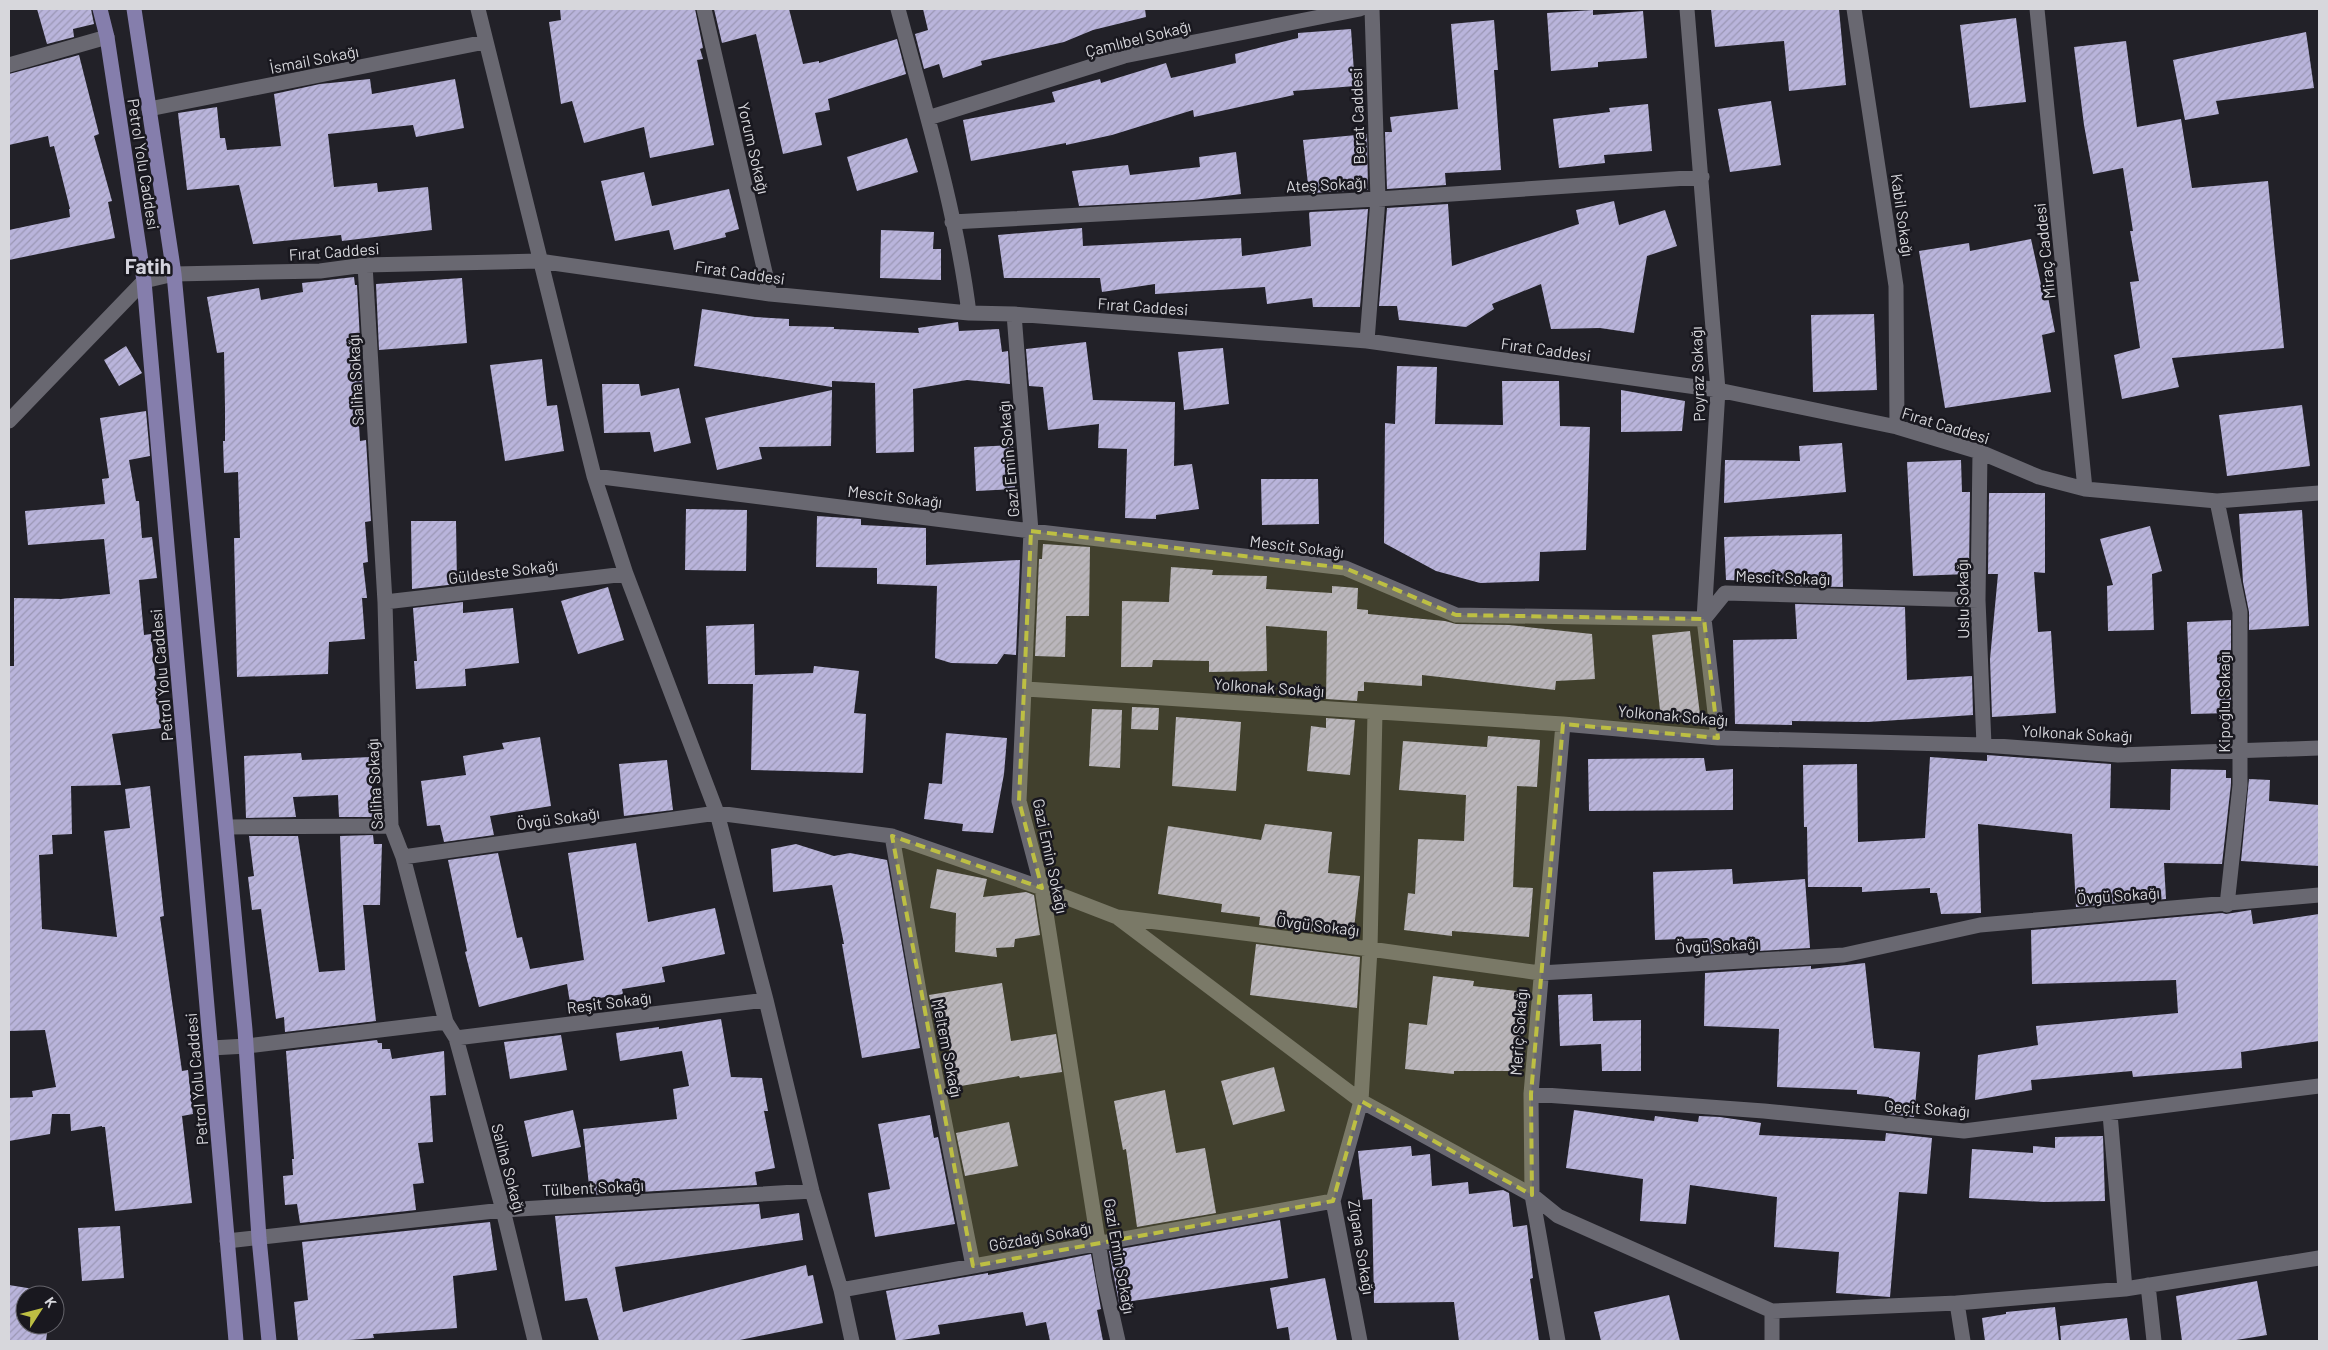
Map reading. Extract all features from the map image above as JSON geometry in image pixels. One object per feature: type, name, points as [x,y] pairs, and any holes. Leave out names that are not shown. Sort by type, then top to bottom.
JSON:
[{"type":"main road","name":"Petrol Yolu Caddesi","points":[[100,9],[107,38],[144,281],[236,1341]]},
{"type":"main road","name":"Petrol Yolu Caddesi","points":[[134,9],[174,274],[247,1046],[259,1238],[269,1341]]},
{"type":"street","points":[[478,9],[539,262],[594,476],[626,574],[717,813],[766,1000],[812,1192],[841,1290],[852,1341]]},
{"type":"street","name":"Yorum Sokağı","points":[[704,9],[770,294]]},
{"type":"street","points":[[898,9],[928,118],[952,222],[969,313]]},
{"type":"street","name":"Çamlıbel Sokağı","points":[[928,118],[1124,56],[1360,9]]},
{"type":"street","name":"Berat Caddesi","points":[[1367,341],[1378,199],[1372,9]]},
{"type":"street","name":"Poyraz Sokağı","points":[[1688,9],[1718,390],[1704,619],[1718,738]]},
{"type":"street","name":"Kabil Sokağı","points":[[1854,9],[1896,286],[1897,428]]},
{"type":"street","name":"Miraç Caddesi","points":[[2037,9],[2085,489]]},
{"type":"street","points":[[9,65],[107,38]]},
{"type":"street","name":"İsmail Sokağı","points":[[149,109],[485,42]]},
{"type":"street","name":"Ateş Sokağı","points":[[952,222],[1378,199],[1702,177]]},
{"type":"street","name":"Fırat Caddesi","points":[[144,281],[174,274],[320,271],[365,265],[539,262],[770,294],[969,313],[1014,314],[1367,341],[1718,390],[1897,428],[1980,452],[2039,477],[2085,489],[2217,501],[2319,494]]},
{"type":"street","name":"Saliha Sokağı","points":[[365,265],[385,602],[391,826],[404,857],[446,1022],[456,1038],[503,1210],[535,1341]]},
{"type":"street","points":[[9,421],[144,281]]},
{"type":"street","name":"Gazi Emin Sokağı","points":[[1014,314],[1031,531],[1026,689],[1019,801],[1042,888],[1104,1279],[1118,1341]]},
{"type":"street","name":"Uslu Sokağı","points":[[1980,452],[1978,600],[1984,745]]},
{"type":"street","name":"Mescit Sokağı","points":[[594,476],[1345,568],[1456,615],[1704,619],[1725,593],[1978,600]]},
{"type":"street","name":"Kipoğlu Sokağı","points":[[2217,501],[2240,612],[2240,785],[2227,905]]},
{"type":"street","name":"Güldeste Sokağı","points":[[385,602],[626,574]]},
{"type":"street","name":"Yolkonak Sokağı","points":[[1026,689],[1563,724],[1718,738],[1984,745],[2118,755],[2319,748]]},
{"type":"street","name":"Zigana Sokağı","points":[[1360,1341],[1334,1202],[1361,1101],[1370,949],[1375,712]]},
{"type":"street","name":"Meriç Sokağı","points":[[1558,1341],[1532,1195],[1531,1094],[1563,724]]},
{"type":"street","name":"Övgü Sokağı","points":[[404,857],[717,813],[892,836],[1042,888],[1117,917],[1540,973],[1844,955],[1980,925],[2094,914],[2227,905],[2319,895]]},
{"type":"street","points":[[227,827],[391,826]]},
{"type":"street","name":"Meltem Sokağı","points":[[892,836],[921,1002],[973,1266]]},
{"type":"street","points":[[1117,917],[1361,1101],[1532,1195],[1558,1216],[1772,1311],[1957,1303],[2125,1289],[2319,1258]]},
{"type":"street","name":"Reşit Sokağı","points":[[456,1038],[766,1000]]},
{"type":"street","points":[[210,1048],[247,1046],[446,1022]]},
{"type":"street","name":"Geçit Sokağı","points":[[1531,1094],[1764,1111],[1964,1131],[2319,1086]]},
{"type":"street","points":[[2110,1114],[2125,1289]]},
{"type":"street","name":"Tülbent Sokağı","points":[[227,1241],[503,1210],[812,1192]]},
{"type":"street","name":"Gözdağı Sokağı","points":[[841,1290],[1334,1202]]},
{"type":"street","points":[[2148,1285],[2154,1341]]},
{"type":"street","points":[[1957,1303],[1962,1341]]},
{"type":"street","points":[[1772,1311],[1772,1341]]},
{"type":"highlighted area","points":[[1031,531],[1345,568],[1456,615],[1704,619],[1718,738],[1563,724],[1531,1094],[1532,1195],[1361,1101],[1333,1201],[973,1266],[892,836],[1042,888],[1019,801]]},
{"type":"building","points":[[37,9],[91,9],[94,24],[73,29],[74,37],[47,44]]},
{"type":"building","points":[[560,9],[695,9],[703,48],[700,49],[703,59],[697,60],[714,145],[650,158],[644,127],[584,143],[572,101],[561,104],[549,22],[561,20]]},
{"type":"building","points":[[714,9],[789,9],[803,64],[819,61],[819,63],[897,39],[906,74],[828,99],[830,110],[815,113],[822,145],[783,154],[756,34],[722,43]]},
{"type":"building","points":[[923,9],[1145,9],[1146,17],[1093,30],[1064,42],[981,61],[982,65],[943,78],[939,64],[924,69],[915,34],[928,30]]},
{"type":"building","points":[[1711,9],[1839,9],[1846,85],[1789,91],[1784,41],[1715,47]]},
{"type":"building","points":[[1593,10],[1593,15],[1643,11],[1647,58],[1598,62],[1598,67],[1551,71],[1547,13]]},
{"type":"building","points":[[2016,18],[2026,102],[1970,108],[1960,25]]},
{"type":"building","points":[[1494,20],[1498,70],[1494,70],[1501,170],[1445,173],[1446,185],[1387,189],[1385,132],[1392,132],[1390,117],[1458,109],[1451,24]]},
{"type":"building","points":[[1351,29],[1355,86],[1293,91],[1294,95],[1194,117],[1193,110],[1112,135],[971,161],[963,120],[1055,102],[1052,92],[1100,79],[1101,83],[1166,63],[1171,78],[1236,63],[1235,54],[1298,38],[1298,33]]},
{"type":"building","points":[[2306,32],[2314,88],[2216,101],[2219,114],[2185,120],[2173,60]]},
{"type":"building","points":[[2126,41],[2137,127],[2181,119],[2192,188],[2268,181],[2284,348],[2172,358],[2179,387],[2122,399],[2114,355],[2140,348],[2130,282],[2139,281],[2130,231],[2133,231],[2123,168],[2093,174],[2084,125],[2074,47]]},
{"type":"building","points":[[79,55],[99,134],[94,136],[112,201],[108,202],[115,238],[9,260],[9,230],[70,217],[70,209],[54,146],[50,147],[48,136],[9,145],[9,74]]},
{"type":"building","points":[[370,79],[372,94],[455,79],[464,128],[416,137],[413,125],[328,134],[334,187],[377,183],[378,192],[428,187],[432,230],[342,241],[341,235],[253,244],[239,185],[187,190],[178,113],[217,107],[220,138],[225,138],[227,150],[281,146],[274,94],[320,84]]},
{"type":"building","points":[[1771,101],[1781,165],[1730,172],[1718,109]]},
{"type":"building","points":[[1648,104],[1652,151],[1604,155],[1605,163],[1559,168],[1553,119],[1610,112],[1609,108]]},
{"type":"building","points":[[1367,134],[1368,190],[1309,193],[1303,140]]},
{"type":"building","points":[[907,138],[918,172],[857,191],[847,157]]},
{"type":"building","points":[[1236,152],[1241,194],[1194,200],[1079,206],[1072,171],[1128,165],[1130,175],[1200,167],[1199,157]]},
{"type":"building","points":[[644,172],[652,206],[729,189],[739,229],[725,233],[726,237],[674,250],[669,230],[615,241],[601,181]]},
{"type":"building","points":[[1614,201],[1619,225],[1665,210],[1677,246],[1647,256],[1634,333],[1600,328],[1551,329],[1541,284],[1492,304],[1494,309],[1466,327],[1399,320],[1397,306],[1379,306],[1387,208],[1448,204],[1452,266],[1579,224],[1576,210]]},
{"type":"building","points":[[1368,209],[1360,307],[1313,307],[1312,298],[1267,304],[1265,287],[1155,294],[1155,284],[1102,292],[1100,278],[1004,278],[998,235],[1082,228],[1083,246],[1241,238],[1242,256],[1311,246],[1310,212]]},
{"type":"building","points":[[881,230],[934,232],[933,249],[941,249],[941,280],[880,278]]},
{"type":"building","points":[[2031,239],[2044,298],[2048,297],[2055,332],[2042,335],[2051,392],[1945,408],[1919,251],[1969,243],[1970,251]]},
{"type":"building","points":[[354,277],[355,285],[357,285],[363,394],[357,394],[360,441],[366,440],[371,521],[365,522],[368,562],[363,563],[367,598],[362,598],[365,639],[329,642],[328,674],[237,677],[234,538],[240,538],[238,472],[224,473],[224,352],[217,353],[207,297],[259,288],[261,300],[303,292],[302,283]]},
{"type":"building","points":[[462,278],[467,343],[379,350],[376,284]]},
{"type":"building","points":[[702,309],[755,317],[789,319],[789,326],[919,333],[918,328],[958,322],[959,331],[999,329],[1002,352],[1008,351],[1010,384],[967,380],[913,389],[914,452],[876,453],[875,383],[832,381],[832,387],[694,366]]},
{"type":"building","points":[[1874,314],[1877,390],[1813,392],[1811,315]]},
{"type":"building","points":[[1086,342],[1093,400],[1175,402],[1174,466],[1192,464],[1199,509],[1156,515],[1156,519],[1125,518],[1127,449],[1098,448],[1099,424],[1048,430],[1043,387],[1029,386],[1026,349]]},
{"type":"building","points":[[126,346],[142,373],[119,386],[104,360]]},
{"type":"building","points":[[1223,348],[1229,404],[1184,410],[1178,352]]},
{"type":"building","points":[[542,359],[547,406],[557,405],[564,451],[505,461],[490,365]]},
{"type":"building","points":[[1397,366],[1437,367],[1435,424],[1503,425],[1502,381],[1559,381],[1560,426],[1590,427],[1586,550],[1540,552],[1539,581],[1480,583],[1436,571],[1384,543],[1385,423],[1395,424]]},
{"type":"building","points":[[602,384],[639,384],[641,396],[679,388],[691,443],[654,452],[650,432],[604,433]]},
{"type":"building","points":[[832,390],[831,446],[759,447],[762,459],[717,470],[705,418]]},
{"type":"building","points":[[1621,390],[1685,401],[1682,431],[1621,432]]},
{"type":"building","points":[[2302,405],[2310,466],[2227,476],[2219,415]]},
{"type":"building","points":[[146,411],[150,456],[129,460],[136,501],[139,501],[142,538],[152,537],[157,578],[139,580],[144,635],[151,634],[161,728],[112,734],[121,785],[71,786],[72,834],[52,835],[53,854],[39,855],[42,929],[117,937],[104,831],[130,828],[125,789],[150,786],[164,916],[160,917],[182,1071],[188,1070],[193,1114],[182,1116],[192,1203],[115,1211],[105,1127],[71,1131],[70,1114],[52,1114],[50,1134],[9,1141],[9,1098],[33,1097],[32,1091],[56,1087],[45,1030],[9,1031],[9,666],[14,666],[14,598],[61,599],[110,594],[104,539],[28,545],[25,511],[105,504],[102,479],[109,478],[100,418]]},
{"type":"building","points":[[1842,443],[1846,492],[1724,503],[1725,460],[1800,461],[1799,446]]},
{"type":"building","points":[[1013,445],[1015,489],[976,491],[974,447]]},
{"type":"building","points":[[1961,460],[1962,492],[1970,492],[1969,574],[1913,576],[1907,462]]},
{"type":"building","points":[[1261,479],[1318,479],[1319,524],[1262,525]]},
{"type":"building","points":[[1989,493],[2045,493],[2045,573],[2034,572],[2038,632],[2051,631],[2056,713],[1992,717],[1990,659],[1998,574],[1988,574]]},
{"type":"building","points":[[686,509],[747,510],[746,571],[685,570]]},
{"type":"building","points":[[2302,510],[2309,626],[2249,630],[2249,612],[2243,582],[2239,514]]},
{"type":"building","points":[[817,516],[861,519],[861,525],[926,528],[926,565],[1020,560],[1016,655],[1004,654],[997,664],[951,663],[935,658],[937,586],[877,584],[877,568],[816,567]]},
{"type":"building","points":[[411,521],[456,521],[457,584],[412,589]]},
{"type":"building","points":[[2150,526],[2162,571],[2152,574],[2154,630],[2108,631],[2107,586],[2113,585],[2100,539]]},
{"type":"building","points":[[1842,534],[1843,587],[1794,586],[1793,582],[1726,580],[1724,537]]},
{"type":"building","points":[[1043,544],[1090,547],[1089,616],[1066,616],[1065,657],[1035,656],[1039,559],[1042,559]]},
{"type":"building","points":[[1171,567],[1213,570],[1212,575],[1267,576],[1266,589],[1332,593],[1332,586],[1358,588],[1357,609],[1368,610],[1368,614],[1445,621],[1456,624],[1509,625],[1592,634],[1595,679],[1556,681],[1555,690],[1422,675],[1422,686],[1364,682],[1364,691],[1358,691],[1357,701],[1326,699],[1327,631],[1266,626],[1267,671],[1209,672],[1209,661],[1153,660],[1152,667],[1121,667],[1122,601],[1169,602]]},
{"type":"building","points":[[608,587],[624,640],[578,654],[561,601]]},
{"type":"building","points":[[463,602],[463,613],[513,608],[519,663],[465,669],[466,686],[416,689],[414,661],[417,661],[413,608]]},
{"type":"building","points":[[1795,604],[1905,607],[1907,680],[1972,676],[1973,715],[1868,722],[1792,721],[1792,725],[1735,724],[1733,640],[1797,639]]},
{"type":"building","points":[[2231,620],[2231,713],[2191,714],[2187,622]]},
{"type":"building","points":[[754,624],[755,675],[813,673],[814,666],[859,671],[854,713],[866,714],[863,773],[751,770],[753,684],[708,684],[706,626]]},
{"type":"building","points":[[1690,631],[1700,715],[1661,720],[1652,635]]},
{"type":"building","points":[[1132,707],[1159,708],[1158,730],[1131,729]]},
{"type":"building","points":[[1092,709],[1122,710],[1120,768],[1089,766]]},
{"type":"building","points":[[1176,717],[1241,722],[1236,791],[1172,786]]},
{"type":"building","points":[[1326,718],[1355,720],[1350,775],[1307,771],[1311,726],[1326,728]]},
{"type":"building","points":[[946,733],[1007,738],[1004,774],[993,833],[962,831],[963,824],[924,819],[929,783],[942,784]]},
{"type":"building","points":[[1488,736],[1540,740],[1537,787],[1517,786],[1513,887],[1533,888],[1529,937],[1452,931],[1452,936],[1404,930],[1408,893],[1415,894],[1418,839],[1464,841],[1466,795],[1399,790],[1403,741],[1487,747]]},
{"type":"building","points":[[540,737],[551,806],[490,816],[494,835],[444,842],[440,825],[427,826],[421,781],[466,775],[463,756],[504,749],[502,743]]},
{"type":"building","points":[[301,753],[302,760],[371,757],[373,817],[339,817],[338,795],[293,797],[296,817],[246,818],[244,756]]},
{"type":"building","points":[[1987,755],[2111,764],[2110,808],[2170,810],[2171,769],[2226,770],[2226,778],[2231,778],[2231,784],[2222,864],[2164,863],[2166,899],[2076,907],[2072,834],[1978,824],[1981,913],[1941,914],[1937,893],[1930,893],[1930,888],[1862,892],[1862,887],[1808,887],[1807,827],[1804,827],[1803,765],[1857,764],[1858,842],[1925,838],[1930,757],[1987,761]]},
{"type":"building","points":[[1704,758],[1706,771],[1733,769],[1733,810],[1589,811],[1588,759]]},
{"type":"building","points":[[667,760],[673,810],[624,816],[619,764]]},
{"type":"building","points":[[2249,779],[2270,780],[2269,801],[2319,805],[2319,866],[2241,861]]},
{"type":"building","points":[[1265,824],[1332,832],[1328,873],[1360,876],[1353,937],[1259,925],[1260,917],[1221,912],[1222,904],[1158,894],[1168,826],[1261,840]]},
{"type":"building","points":[[373,835],[374,844],[382,844],[380,905],[363,905],[376,1021],[285,1032],[284,1017],[276,1019],[261,909],[252,910],[248,877],[254,876],[249,836],[298,836],[319,972],[345,970],[340,836]]},
{"type":"building","points":[[636,843],[648,922],[715,908],[725,954],[662,967],[665,982],[622,989],[623,994],[570,1003],[567,984],[479,1007],[465,952],[467,951],[448,860],[498,853],[517,938],[522,937],[530,969],[584,960],[568,853]]},
{"type":"building","points":[[796,844],[834,856],[850,853],[887,860],[920,1048],[862,1058],[842,944],[844,944],[832,885],[773,892],[771,849]]},
{"type":"building","points":[[937,869],[987,879],[983,897],[1026,892],[1034,895],[1040,935],[1015,939],[1014,947],[996,948],[997,957],[955,952],[956,913],[930,908]]},
{"type":"building","points":[[1732,869],[1733,884],[1805,879],[1810,948],[1706,954],[1706,938],[1655,940],[1653,872]]},
{"type":"building","points":[[2251,910],[2253,924],[2319,914],[2319,1041],[2241,1052],[2242,1068],[2133,1077],[2132,1071],[2031,1080],[2032,1090],[1975,1100],[1978,1055],[2038,1045],[2036,1026],[2178,1013],[2176,980],[2032,984],[2031,930],[2226,914]]},
{"type":"building","points":[[1256,944],[1360,957],[1357,1008],[1250,995]]},
{"type":"building","points":[[1865,963],[1874,1048],[1920,1052],[1914,1117],[1888,1114],[1889,1097],[1857,1094],[1857,1090],[1777,1087],[1779,1029],[1704,1026],[1705,973],[1811,966],[1811,969]]},
{"type":"building","points":[[1433,976],[1474,981],[1473,986],[1525,992],[1517,1071],[1454,1071],[1454,1074],[1405,1069],[1409,1023],[1427,1025]]},
{"type":"building","points":[[1002,983],[1011,1041],[1056,1034],[1062,1072],[1020,1078],[1019,1076],[955,1087],[948,1043],[939,1044],[929,995]]},
{"type":"building","points":[[1592,994],[1593,1021],[1641,1020],[1641,1071],[1602,1071],[1601,1044],[1560,1046],[1558,995]]},
{"type":"building","points":[[721,1019],[731,1077],[762,1078],[768,1111],[764,1111],[775,1168],[755,1172],[757,1185],[590,1195],[583,1129],[677,1119],[673,1089],[689,1086],[682,1051],[620,1061],[616,1033],[659,1027],[659,1029]]},
{"type":"building","points":[[561,1035],[567,1070],[510,1079],[504,1042]]},
{"type":"building","points":[[377,1040],[378,1043],[382,1043],[382,1049],[390,1049],[392,1059],[444,1051],[446,1095],[430,1096],[433,1142],[418,1143],[424,1183],[413,1184],[416,1210],[300,1223],[297,1204],[285,1205],[283,1176],[293,1175],[292,1159],[294,1159],[286,1051]]},
{"type":"building","points":[[1274,1067],[1285,1111],[1233,1125],[1221,1081]]},
{"type":"building","points":[[1165,1090],[1176,1153],[1205,1148],[1216,1213],[1137,1227],[1126,1149],[1123,1150],[1114,1101]]},
{"type":"building","points":[[573,1110],[581,1147],[532,1157],[524,1121]]},
{"type":"building","points":[[1574,1110],[1654,1121],[1655,1116],[1698,1122],[1699,1116],[1720,1117],[1761,1123],[1759,1135],[1885,1141],[1886,1133],[1932,1138],[1927,1194],[1899,1192],[1890,1297],[1836,1293],[1839,1252],[1774,1247],[1777,1197],[1690,1185],[1686,1224],[1640,1221],[1643,1179],[1566,1168]]},
{"type":"building","points":[[930,1115],[934,1138],[938,1137],[955,1224],[875,1237],[868,1193],[890,1189],[878,1124]]},
{"type":"building","points":[[1009,1122],[1018,1166],[965,1176],[956,1133]]},
{"type":"building","points":[[2103,1136],[2105,1201],[2044,1202],[1969,1198],[1972,1149],[2033,1153],[2033,1146],[2055,1148],[2055,1137]]},
{"type":"building","points":[[1411,1146],[1412,1156],[1430,1154],[1432,1186],[1468,1182],[1469,1194],[1503,1190],[1509,1193],[1513,1227],[1527,1225],[1533,1278],[1530,1279],[1539,1341],[1459,1341],[1454,1302],[1374,1303],[1372,1199],[1363,1200],[1358,1151]]},
{"type":"building","points":[[759,1204],[761,1219],[799,1213],[803,1240],[615,1267],[623,1312],[806,1265],[808,1276],[813,1275],[823,1323],[735,1341],[599,1341],[587,1298],[565,1301],[555,1216]]},
{"type":"building","points":[[1280,1220],[1288,1278],[1119,1303],[1109,1251]]},
{"type":"building","points":[[490,1222],[497,1270],[453,1276],[457,1328],[373,1334],[374,1338],[298,1341],[294,1302],[308,1300],[302,1242]]},
{"type":"building","points":[[120,1226],[124,1278],[82,1281],[78,1228]]},
{"type":"building","points":[[1091,1254],[1101,1309],[1097,1310],[1103,1341],[1050,1341],[1046,1322],[1026,1326],[1023,1312],[938,1325],[940,1334],[896,1341],[886,1291],[988,1273],[988,1275]]},
{"type":"building","points":[[1325,1278],[1337,1341],[1290,1341],[1288,1327],[1277,1329],[1270,1288]]},
{"type":"building","points":[[2257,1281],[2267,1335],[2230,1341],[2182,1341],[2176,1296]]},
{"type":"building","points":[[9,1285],[15,1286],[15,1335],[47,1335],[46,1341],[9,1341]]},
{"type":"building","points":[[1669,1295],[1680,1341],[1601,1341],[1594,1312]]},
{"type":"building","points":[[2055,1307],[2059,1341],[1985,1341],[1982,1318],[2006,1314],[2006,1312]]},
{"type":"building","points":[[2127,1318],[2130,1341],[2061,1341],[2060,1326]]},
{"type":"district","name":"Fatih","points":[[148,265]]}]
